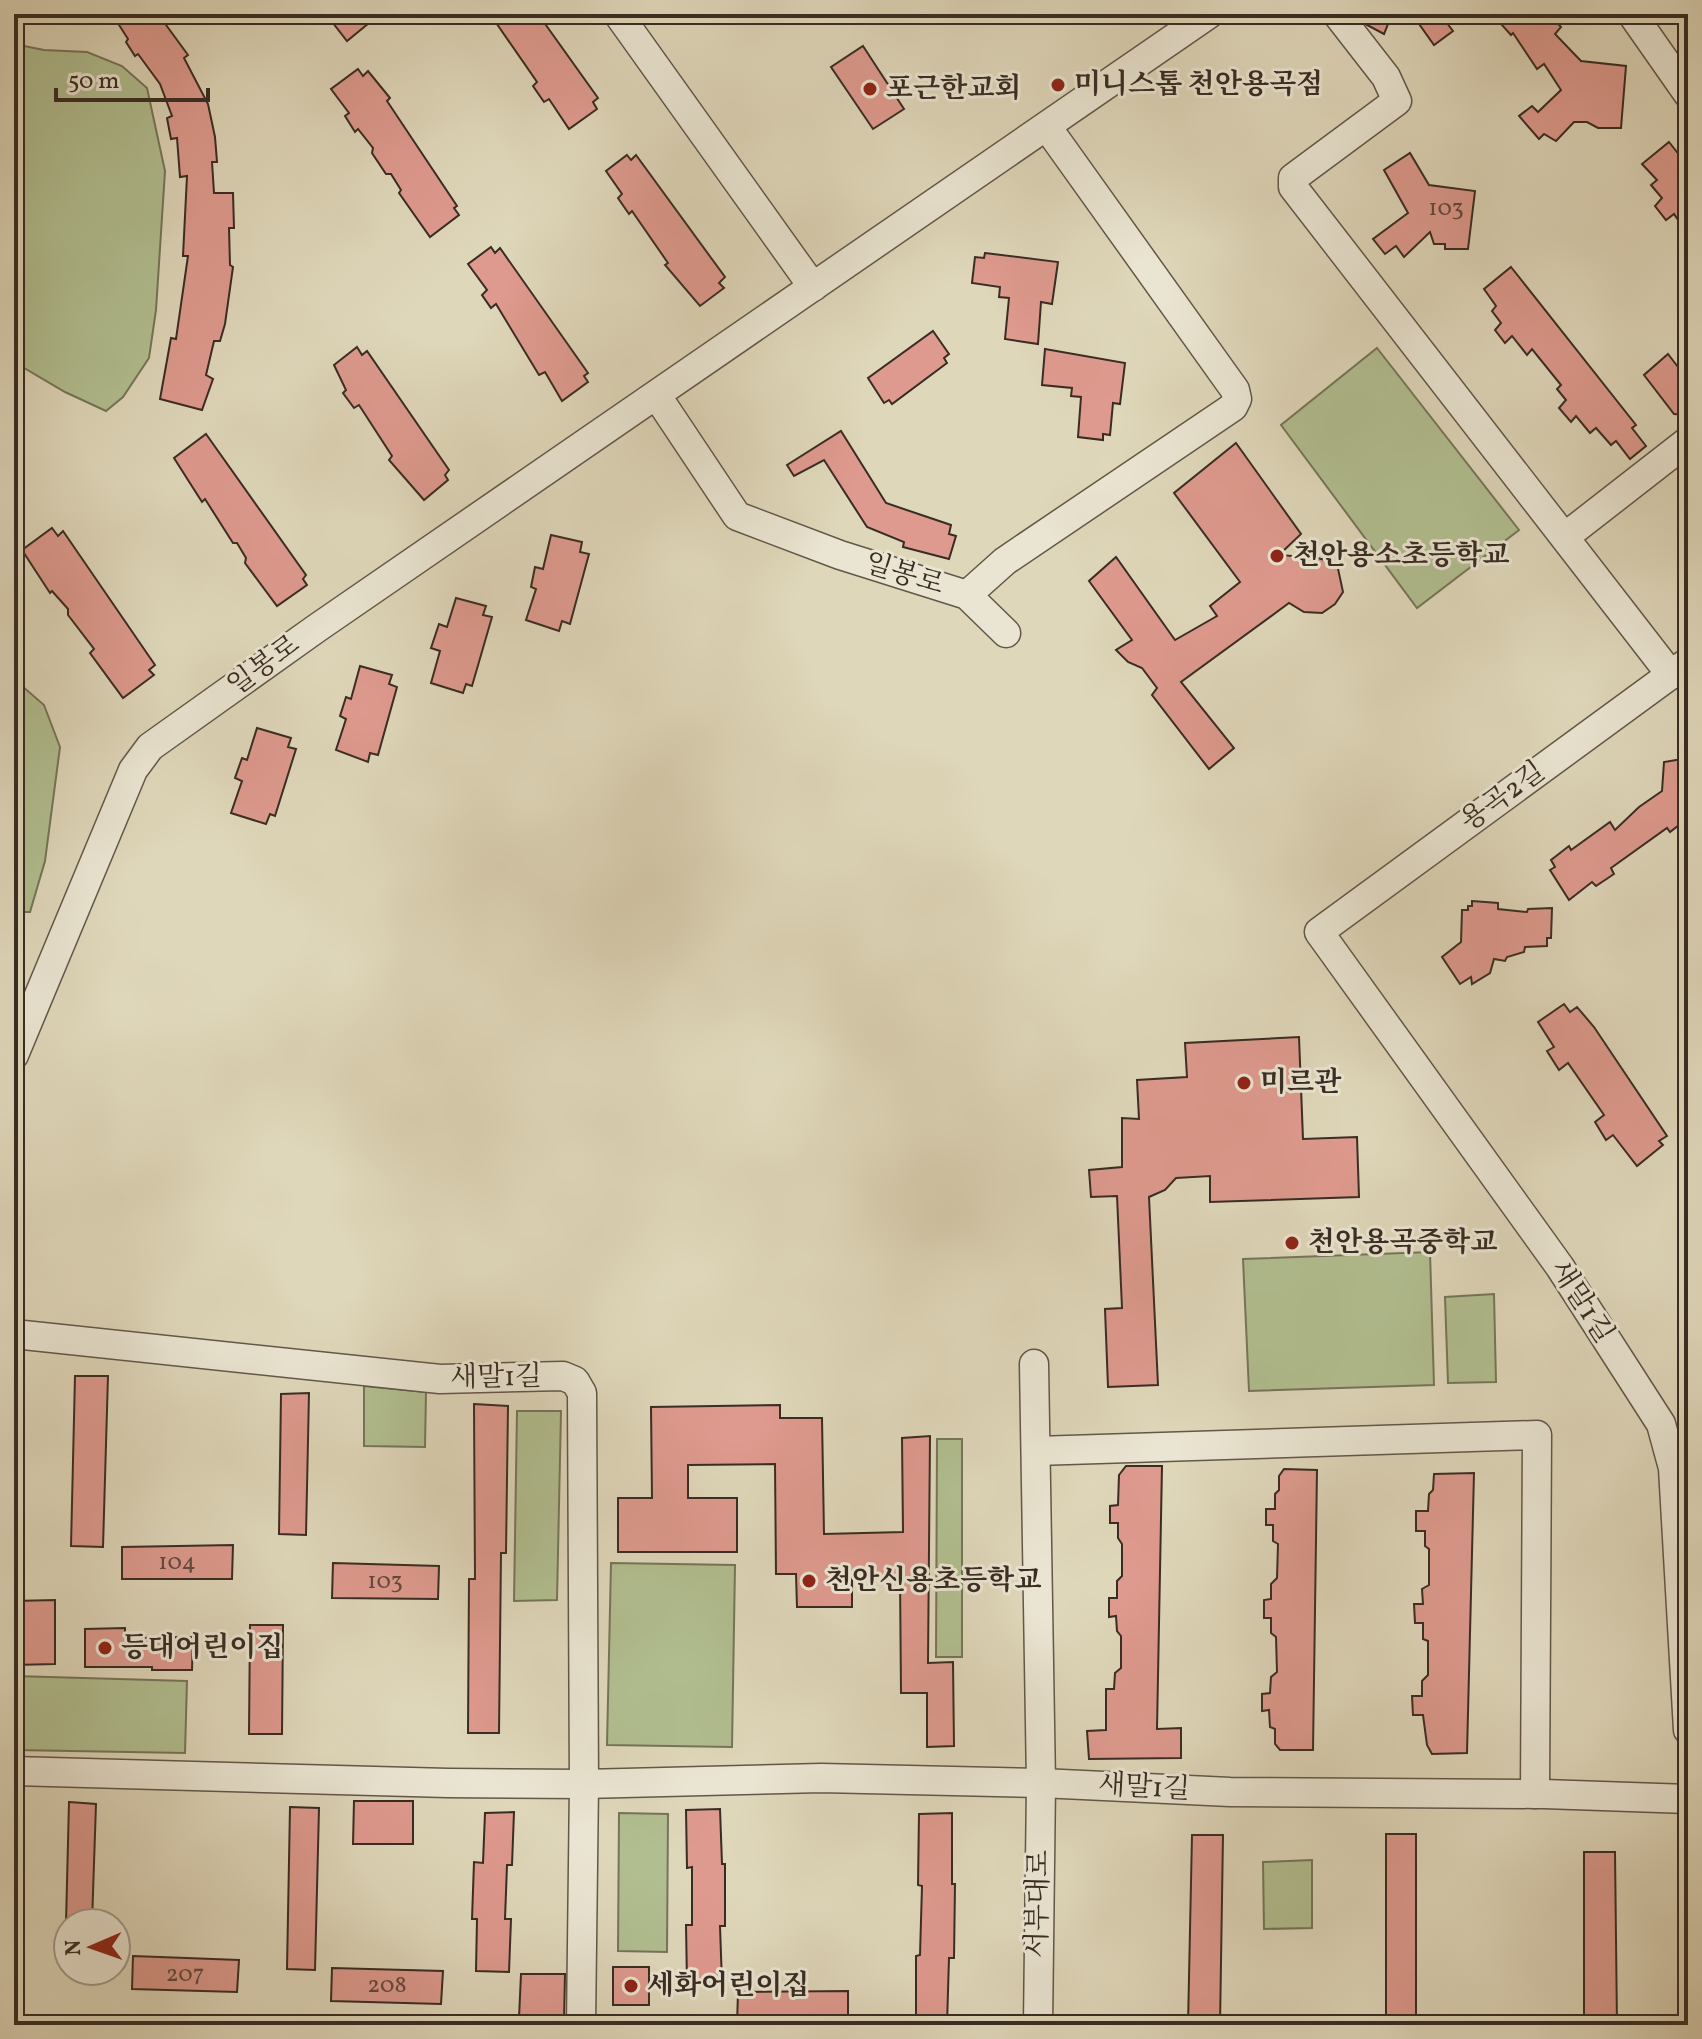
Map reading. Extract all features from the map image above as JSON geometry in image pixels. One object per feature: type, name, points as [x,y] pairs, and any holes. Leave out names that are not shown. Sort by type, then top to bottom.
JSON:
[{"type":"street","points":[[618,14],[813,287]]},
{"type":"street","name":"일봉로","points":[[14,1055],[133,770],[150,747],[317,628],[1209,14]]},
{"type":"street","points":[[1337,14],[1386,77],[1397,101],[1293,178],[1293,187],[1566,536],[1680,669]]},
{"type":"street","points":[[1632,14],[1688,94]]},
{"type":"street","name":"일봉로","points":[[657,396],[737,516],[840,555],[967,595],[1005,561],[1233,407],[1237,399],[1235,390],[1047,127]]},
{"type":"street","points":[[1566,536],[1688,441]]},
{"type":"street","points":[[967,595],[1006,633]]},
{"type":"street","name":"용곡2길","points":[[1319,932],[1680,669]]},
{"type":"street","name":"새말1길","points":[[1319,932],[1560,1267],[1661,1424],[1673,1468],[1688,1730]]},
{"type":"street","name":"새말1길","points":[[14,1334],[440,1379],[563,1376],[575,1381],[582,1393],[584,1784]]},
{"type":"street","points":[[1034,1364],[1041,1783]]},
{"type":"street","points":[[1036,1451],[1537,1435],[1535,1794]]},
{"type":"street","name":"새말1길","points":[[14,1771],[304,1781],[584,1784],[821,1778],[1041,1783],[1230,1792],[1535,1794],[1688,1799]]},
{"type":"street","name":"서부대로","points":[[1038,2025],[1041,1783]]},
{"type":"street","points":[[581,2025],[584,1784]]},
{"type":"green space","points":[[14,44],[44,50],[87,52],[122,66],[147,88],[165,171],[156,310],[149,358],[123,397],[106,411],[65,392],[14,362]]},
{"type":"green space","points":[[1377,348],[1519,530],[1417,608],[1281,425]]},
{"type":"green space","points":[[14,679],[44,705],[60,747],[45,861],[30,912],[14,912]]},
{"type":"green space","points":[[1430,1252],[1434,1385],[1249,1391],[1243,1259]]},
{"type":"green space","points":[[1494,1294],[1496,1382],[1448,1383],[1445,1297]]},
{"type":"green space","points":[[364,1386],[426,1392],[425,1447],[364,1446]]},
{"type":"green space","points":[[517,1411],[561,1411],[557,1600],[514,1601]]},
{"type":"green space","points":[[937,1439],[962,1439],[962,1657],[936,1657]]},
{"type":"green space","points":[[611,1563],[735,1565],[732,1747],[607,1745]]},
{"type":"green space","points":[[14,1676],[187,1681],[185,1753],[14,1750]]},
{"type":"green space","points":[[619,1813],[668,1814],[667,1952],[618,1951]]},
{"type":"green space","points":[[1312,1860],[1312,1928],[1264,1929],[1263,1862]]},
{"type":"building","points":[[112,14],[158,14],[188,55],[184,58],[208,104],[215,137],[217,162],[212,162],[214,193],[233,193],[234,228],[229,228],[230,265],[233,267],[225,324],[220,341],[214,341],[206,375],[213,379],[202,410],[160,399],[171,338],[176,339],[188,256],[183,256],[187,176],[180,177],[177,138],[171,139],[167,118],[172,116],[160,84],[138,54],[135,56]]},
{"type":"building","points":[[326,14],[380,14],[347,41]]},
{"type":"building","points":[[490,14],[538,14],[598,98],[593,102],[597,109],[569,129],[549,99],[544,102],[533,86],[537,82]]},
{"type":"building","points":[[1359,14],[1392,14],[1384,34],[1367,25]]},
{"type":"building","points":[[1412,14],[1440,14],[1453,31],[1434,45]]},
{"type":"building","points":[[1492,14],[1550,14],[1561,27],[1555,34],[1581,61],[1626,66],[1621,128],[1598,128],[1587,122],[1574,122],[1556,141],[1544,134],[1539,139],[1519,116],[1532,106],[1538,112],[1561,90],[1544,64],[1537,69],[1513,33],[1511,35]]},
{"type":"building","points":[[863,46],[904,109],[873,129],[831,67]]},
{"type":"building","points":[[358,69],[363,76],[368,71],[390,98],[387,101],[457,206],[454,208],[459,215],[430,237],[399,193],[401,190],[391,174],[386,174],[372,153],[373,148],[358,129],[355,132],[345,116],[349,113],[331,89]]},
{"type":"building","points":[[1669,142],[1688,166],[1688,235],[1674,214],[1666,220],[1655,206],[1662,198],[1651,185],[1657,180],[1642,164]]},
{"type":"building","points":[[1410,153],[1429,185],[1475,191],[1468,249],[1445,249],[1445,244],[1434,244],[1430,232],[1404,257],[1396,246],[1385,254],[1373,239],[1408,213],[1384,170]]},
{"type":"building","points":[[627,155],[631,160],[636,155],[725,277],[719,283],[724,288],[700,306],[665,265],[668,263],[632,211],[629,214],[618,198],[622,194],[606,171]]},
{"type":"building","points":[[491,247],[495,253],[500,248],[588,373],[584,376],[588,382],[562,401],[545,372],[539,375],[496,304],[491,308],[482,295],[487,290],[468,264]]},
{"type":"building","points":[[985,253],[1058,262],[1052,304],[1041,302],[1038,344],[1005,339],[1009,298],[999,297],[1000,287],[972,283],[975,257],[984,258]]},
{"type":"building","points":[[1511,267],[1636,425],[1632,428],[1646,446],[1630,459],[1616,441],[1611,445],[1596,428],[1590,433],[1576,416],[1571,422],[1559,408],[1566,400],[1557,389],[1561,385],[1532,349],[1527,355],[1512,336],[1505,343],[1495,330],[1501,323],[1492,311],[1496,306],[1484,289]]},
{"type":"building","points":[[933,331],[949,354],[944,358],[947,363],[892,404],[889,400],[884,403],[868,378]]},
{"type":"building","points":[[357,347],[362,355],[367,351],[449,470],[445,475],[448,480],[424,500],[389,460],[392,456],[359,405],[354,408],[343,393],[346,390],[334,365]]},
{"type":"building","points":[[1045,349],[1125,363],[1120,404],[1113,403],[1110,435],[1103,434],[1103,440],[1078,437],[1081,397],[1071,396],[1072,388],[1042,385]]},
{"type":"building","points":[[1668,354],[1688,380],[1688,415],[1674,414],[1644,375]]},
{"type":"building","points":[[841,431],[886,503],[951,525],[949,534],[956,536],[949,559],[903,547],[904,542],[867,527],[824,460],[794,476],[787,465]]},
{"type":"building","points":[[206,434],[306,575],[303,579],[307,585],[277,606],[245,563],[246,558],[237,543],[233,543],[205,499],[202,502],[174,458]]},
{"type":"building","points":[[1236,443],[1301,534],[1279,555],[1318,558],[1337,564],[1343,592],[1335,604],[1322,613],[1304,612],[1289,603],[1181,682],[1234,748],[1209,769],[1152,695],[1157,688],[1142,668],[1128,662],[1116,650],[1132,640],[1089,581],[1116,557],[1175,640],[1217,616],[1210,606],[1240,582],[1174,493]]},
{"type":"building","points":[[52,528],[58,536],[63,531],[155,665],[149,670],[154,675],[123,698],[90,653],[94,649],[68,615],[68,609],[52,591],[50,593],[22,550]]},
{"type":"building","points":[[551,535],[582,542],[580,552],[589,554],[570,624],[562,621],[559,631],[526,620],[536,589],[531,587],[535,567],[543,569]]},
{"type":"building","points":[[456,598],[486,606],[483,615],[492,617],[472,686],[466,684],[463,693],[431,683],[440,651],[431,648],[439,624],[447,627]]},
{"type":"building","points":[[360,666],[392,675],[389,684],[397,687],[378,755],[370,753],[368,762],[336,750],[346,719],[340,716],[346,697],[351,699]]},
{"type":"building","points":[[257,728],[291,738],[288,747],[296,749],[275,816],[270,814],[266,824],[231,813],[242,781],[235,778],[242,758],[247,760]]},
{"type":"building","points":[[1688,758],[1688,818],[1670,832],[1667,828],[1611,868],[1614,874],[1596,886],[1592,882],[1569,900],[1550,870],[1555,867],[1551,860],[1569,846],[1571,850],[1610,822],[1615,830],[1662,791],[1664,762]]},
{"type":"building","points":[[1472,901],[1498,903],[1498,909],[1527,912],[1528,909],[1552,908],[1551,938],[1547,938],[1547,946],[1525,947],[1524,952],[1507,957],[1505,961],[1494,959],[1490,973],[1472,984],[1471,977],[1460,984],[1442,957],[1461,942],[1462,910],[1468,910]]},
{"type":"building","points":[[1564,1004],[1570,1012],[1577,1007],[1594,1027],[1667,1136],[1659,1141],[1663,1145],[1637,1166],[1613,1135],[1606,1140],[1595,1122],[1604,1115],[1568,1063],[1559,1070],[1547,1051],[1554,1047],[1538,1022]]},
{"type":"building","points":[[1299,1037],[1303,1139],[1357,1137],[1359,1197],[1210,1202],[1210,1176],[1176,1178],[1165,1190],[1149,1197],[1158,1385],[1108,1387],[1105,1309],[1122,1308],[1117,1196],[1091,1197],[1089,1170],[1122,1167],[1122,1118],[1139,1119],[1137,1080],[1187,1077],[1185,1043]]},
{"type":"building","points":[[75,1376],[108,1376],[103,1547],[71,1546]]},
{"type":"building","points":[[309,1393],[306,1535],[279,1534],[281,1394]]},
{"type":"building","points":[[474,1404],[508,1406],[506,1553],[501,1553],[499,1733],[468,1733],[469,1579],[475,1579]]},
{"type":"building","points":[[780,1405],[780,1418],[822,1418],[824,1534],[903,1532],[902,1438],[930,1436],[928,1663],[953,1662],[954,1746],[927,1747],[927,1693],[901,1693],[900,1576],[852,1577],[852,1607],[797,1607],[796,1574],[776,1574],[775,1464],[688,1465],[688,1498],[737,1498],[737,1552],[618,1552],[618,1498],[652,1498],[651,1407]]},
{"type":"building","points":[[1126,1466],[1162,1466],[1157,1729],[1181,1728],[1181,1758],[1089,1759],[1087,1731],[1106,1730],[1106,1689],[1114,1689],[1115,1673],[1121,1668],[1121,1636],[1117,1631],[1116,1616],[1109,1617],[1109,1598],[1117,1598],[1117,1581],[1122,1576],[1122,1544],[1118,1538],[1118,1523],[1110,1523],[1110,1506],[1118,1505],[1119,1475]]},
{"type":"building","points":[[1284,1469],[1317,1470],[1313,1750],[1280,1750],[1275,1744],[1275,1729],[1270,1727],[1269,1710],[1262,1711],[1262,1694],[1270,1693],[1271,1677],[1277,1672],[1276,1637],[1271,1633],[1271,1618],[1264,1618],[1264,1600],[1271,1599],[1271,1584],[1277,1578],[1278,1544],[1273,1541],[1273,1525],[1266,1525],[1266,1509],[1275,1509],[1279,1476]]},
{"type":"building","points":[[1474,1473],[1467,1753],[1432,1754],[1427,1745],[1423,1715],[1413,1715],[1412,1696],[1422,1696],[1422,1681],[1428,1675],[1428,1641],[1423,1639],[1423,1623],[1415,1623],[1414,1604],[1423,1604],[1422,1589],[1429,1585],[1429,1549],[1425,1546],[1425,1531],[1416,1531],[1416,1511],[1428,1511],[1434,1474]]},
{"type":"building","points":[[233,1545],[232,1579],[122,1579],[122,1547]]},
{"type":"building","points":[[333,1563],[439,1566],[438,1599],[332,1598]]},
{"type":"building","points":[[55,1600],[55,1664],[14,1665],[14,1601]]},
{"type":"building","points":[[250,1625],[283,1625],[282,1734],[249,1734]]},
{"type":"building","points":[[125,1628],[125,1638],[193,1637],[192,1670],[85,1667],[85,1629]]},
{"type":"building","points":[[354,1801],[413,1801],[413,1844],[353,1844]]},
{"type":"building","points":[[69,1802],[96,1804],[93,1907],[66,1907]]},
{"type":"building","points":[[290,1807],[319,1808],[315,1970],[287,1969]]},
{"type":"building","points":[[720,1809],[722,1864],[725,1864],[725,1926],[720,1926],[722,1983],[687,1983],[686,1925],[692,1925],[692,1867],[687,1868],[686,1810]]},
{"type":"building","points":[[514,1812],[512,1865],[507,1865],[505,1919],[511,1919],[509,1972],[476,1971],[477,1919],[472,1919],[474,1862],[483,1863],[485,1813]]},
{"type":"building","points":[[952,1813],[954,1958],[949,1958],[947,2025],[916,2025],[916,1956],[920,1955],[922,1886],[918,1885],[919,1814]]},
{"type":"building","points":[[1386,1834],[1416,1834],[1416,2025],[1386,2025]]},
{"type":"building","points":[[1192,1835],[1223,1835],[1220,2025],[1188,2025]]},
{"type":"building","points":[[1584,1852],[1615,1852],[1617,2025],[1584,2025]]},
{"type":"building","points":[[133,1956],[239,1960],[237,1992],[132,1989]]},
{"type":"building","name":"세화어린이집","points":[[613,1967],[649,1967],[649,2005],[613,2005]]},
{"type":"building","points":[[332,1968],[443,1971],[441,2004],[331,2001]]},
{"type":"building","points":[[521,1974],[565,1974],[564,2019],[519,2018]]},
{"type":"building","points":[[848,1991],[848,2025],[737,2025],[738,1992]]},
{"type":"place","name":"미니스톱 천안용곡점","points":[[1058,85]]},
{"type":"place","name":"포근한교회","points":[[870,89]]},
{"type":"place","name":"천안용소초등학교","points":[[1277,556]]},
{"type":"place","name":"미르관","points":[[1244,1083]]},
{"type":"place","name":"천안용곡중학교","points":[[1292,1243]]},
{"type":"place","name":"천안신용초등학교","points":[[809,1581]]},
{"type":"place","name":"등대어린이집","points":[[105,1648]]},
{"type":"place","name":"세화어린이집","points":[[631,1986]]}]
